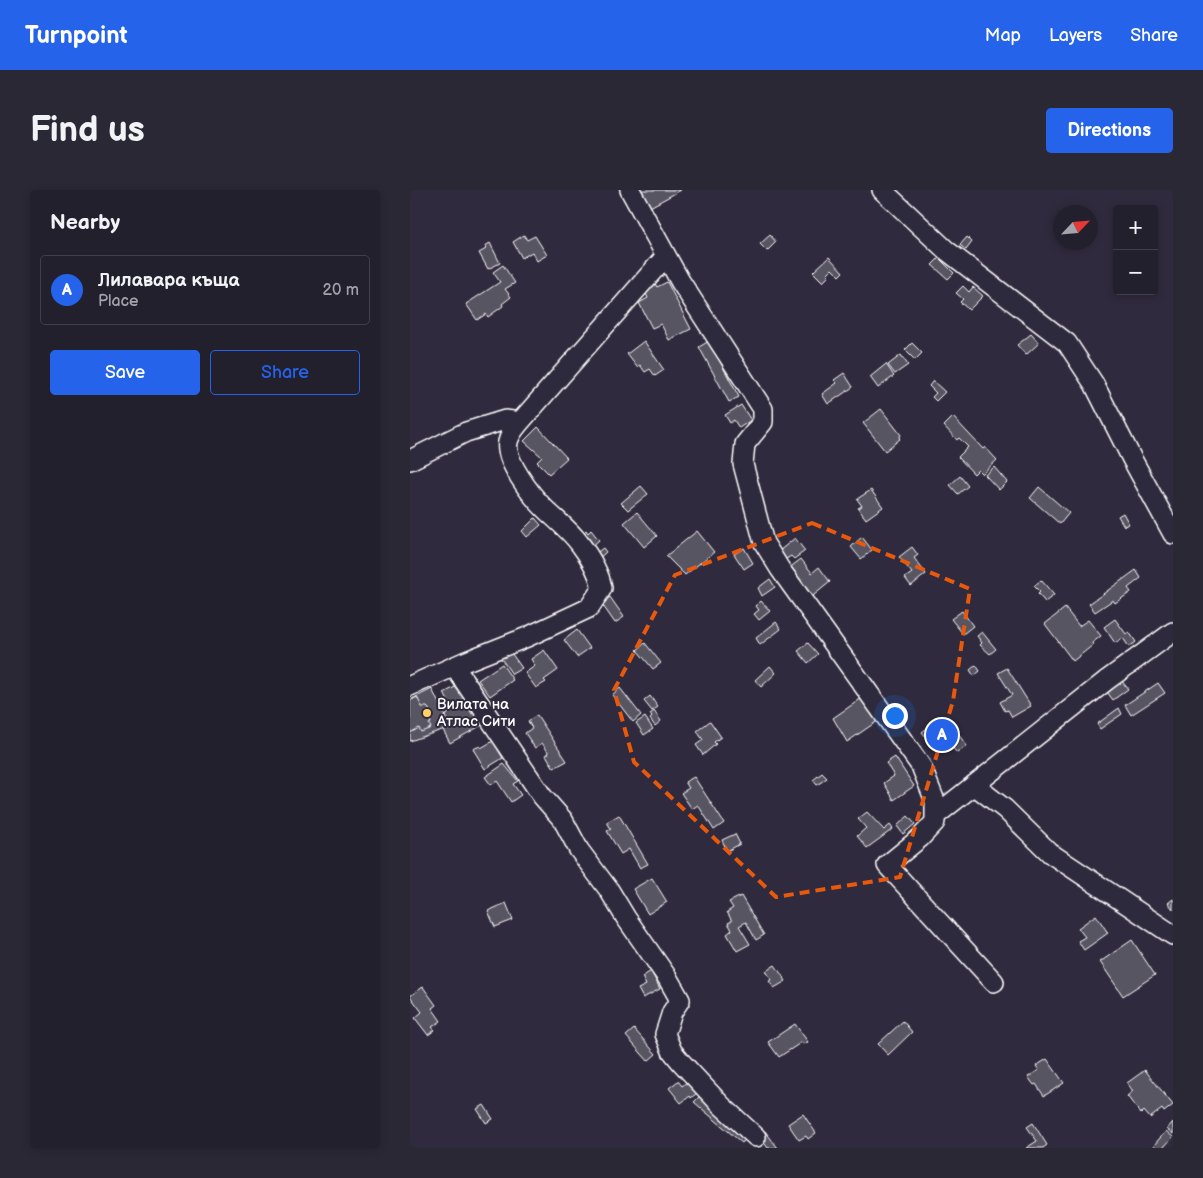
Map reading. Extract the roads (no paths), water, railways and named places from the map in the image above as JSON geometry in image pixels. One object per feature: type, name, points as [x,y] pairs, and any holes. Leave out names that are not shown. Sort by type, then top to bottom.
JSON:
[{"type":"street","points":[[630,190],[680,281],[763,409],[763,422],[745,444],[743,464],[764,543],[780,569],[921,766],[935,801],[935,822],[920,838],[888,865],[994,982]]},
{"type":"street","points":[[882,190],[946,250],[1067,343],[1094,384],[1132,460],[1173,534]]},
{"type":"street","points":[[410,686],[454,666],[528,637],[588,608],[602,588],[599,574],[580,543],[542,506],[514,466],[509,455],[508,443],[513,430],[666,256]]},
{"type":"street","points":[[410,460],[466,432],[505,420],[520,422]]},
{"type":"street","points":[[935,816],[1100,686],[1173,632]]},
{"type":"street","points":[[454,666],[537,789],[562,820],[579,850],[609,890],[667,977],[680,1000],[672,1012],[665,1034],[672,1050],[721,1105],[756,1137]]},
{"type":"street","points":[[974,785],[1005,809],[1050,853],[1173,935]]},
{"type":"place","name":"Вилата на Атлас Сити","points":[[427,713]]},
{"type":"place","name":"Лилавара къща","points":[[942,735]]}]
